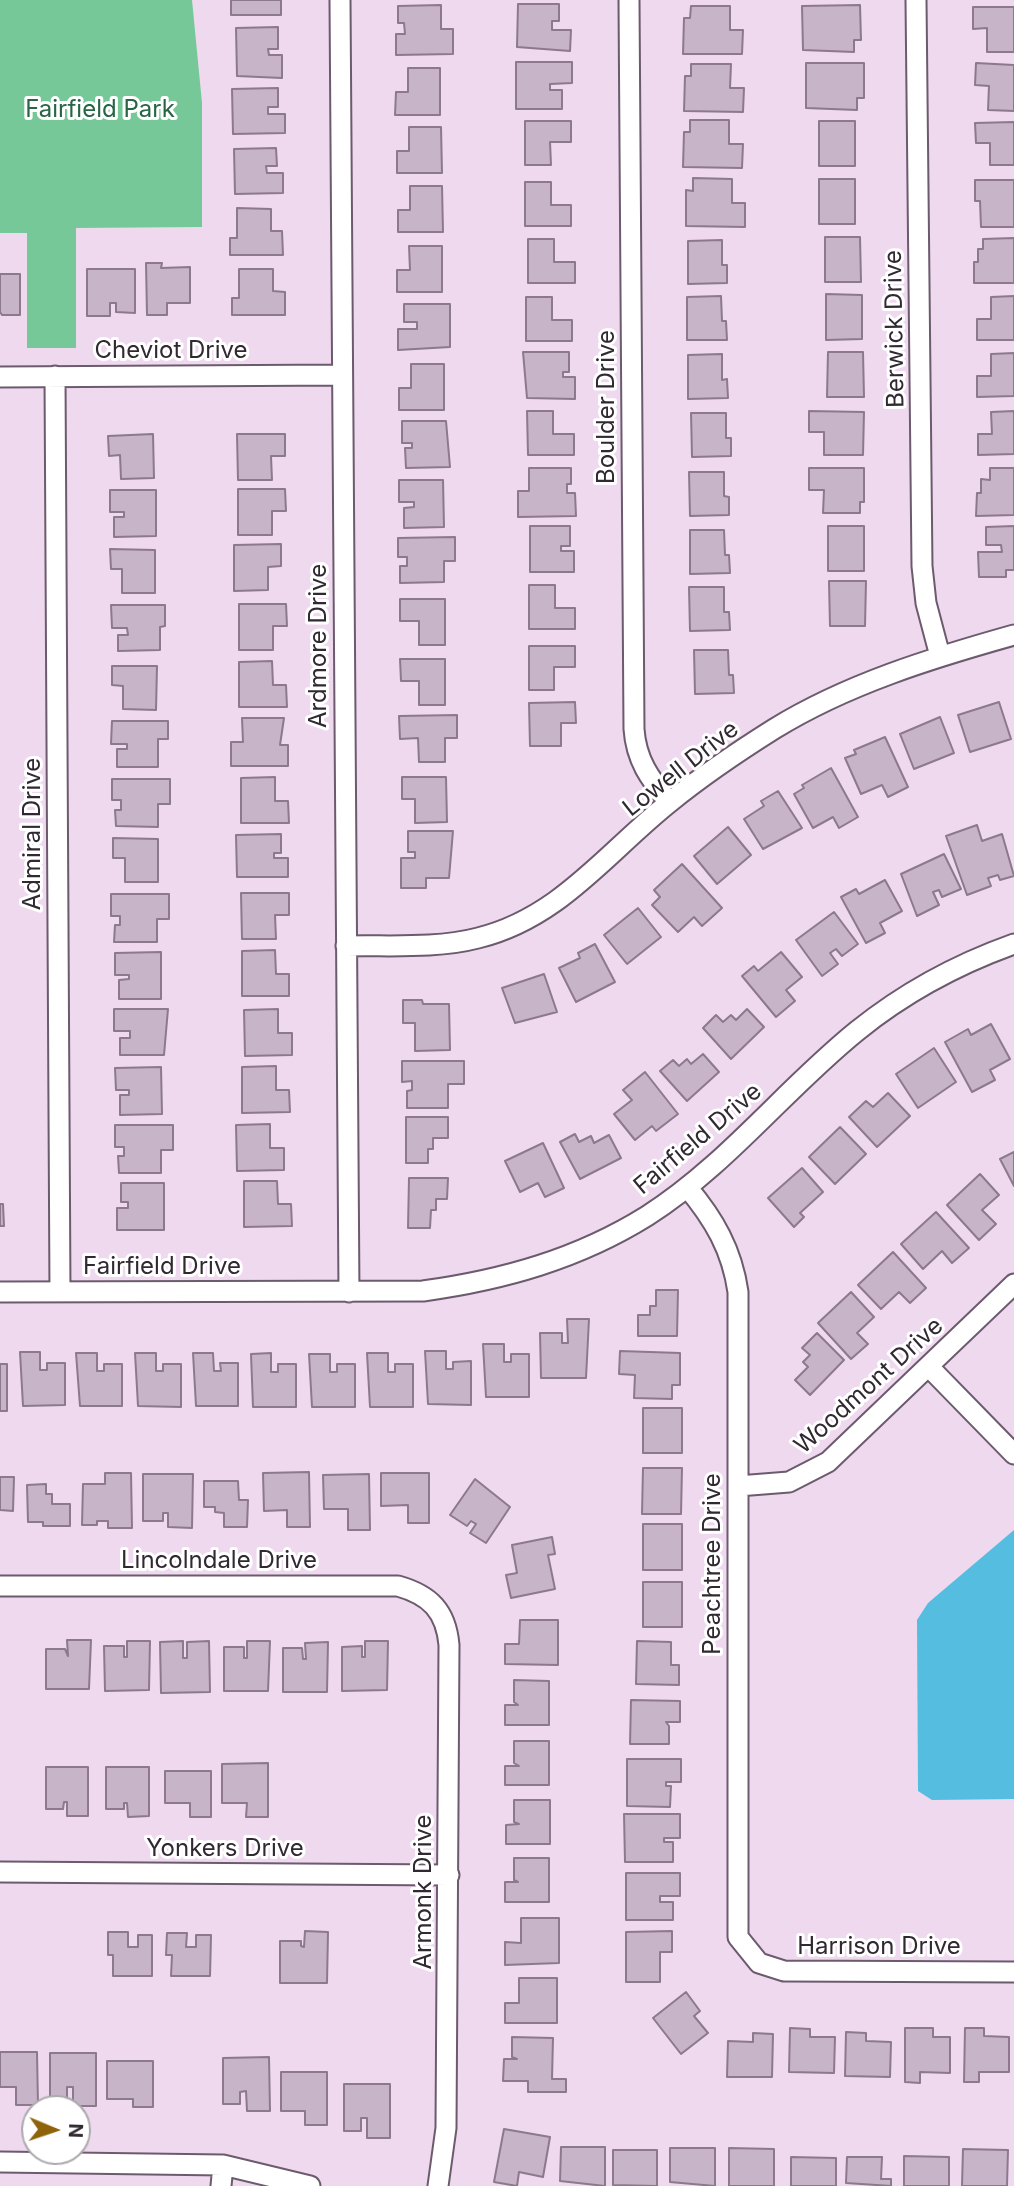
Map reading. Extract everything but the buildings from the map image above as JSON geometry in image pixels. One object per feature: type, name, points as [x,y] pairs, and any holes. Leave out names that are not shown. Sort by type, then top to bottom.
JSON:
[{"type":"street","name":"Ardmore Drive","points":[[340,0],[349,1292]]},
{"type":"street","name":"Boulder Drive","points":[[629,0],[634,729],[635,748],[641,765],[669,802]]},
{"type":"street","name":"Berwick Drive","points":[[916,0],[922,566],[926,603],[940,656]]},
{"type":"street","name":"Cheviot Drive","points":[[0,377],[342,375]]},
{"type":"street","name":"Admiral Drive","points":[[55,376],[60,1292]]},
{"type":"street","name":"Lowell Drive","points":[[346,946],[443,944],[479,938],[518,924],[583,882],[669,802],[774,729],[872,681],[940,656],[1014,635]]},
{"type":"street","name":"Fairfield Drive","points":[[0,1292],[423,1291],[463,1285],[541,1266],[614,1234],[687,1187],[727,1154],[857,1031],[924,985],[1014,944]]},
{"type":"street","name":"Peachtree Drive","points":[[687,1187],[720,1232],[734,1264],[739,1322],[736,1927],[738,1937],[748,1953]]},
{"type":"street","name":"Woodmont Drive","points":[[738,1486],[789,1482],[808,1475],[828,1462],[1014,1284]]},
{"type":"street","points":[[929,1367],[1014,1454]]},
{"type":"street","name":"Lincolndale Drive","points":[[0,1586],[398,1586],[433,1602]]},
{"type":"street","name":"Armonk Drive","points":[[433,1602],[443,1617],[449,1646],[446,2127],[438,2186]]},
{"type":"street","name":"Yonkers Drive","points":[[0,1872],[449,1875]]},
{"type":"street","name":"Harrison Drive","points":[[748,1953],[770,1968],[784,1970],[1014,1972]]},
{"type":"street","points":[[0,2162],[223,2165],[261,2172],[310,2186]]},
{"type":"street","points":[[221,2186],[223,2165]]},
{"type":"green space","name":"Fairfield Park","points":[[0,0],[192,0],[202,103],[202,227],[76,228],[76,348],[27,348],[27,233],[0,233]]},
{"type":"water","points":[[1014,1530],[1014,1799],[932,1800],[918,1791],[917,1620],[928,1603]]}]
